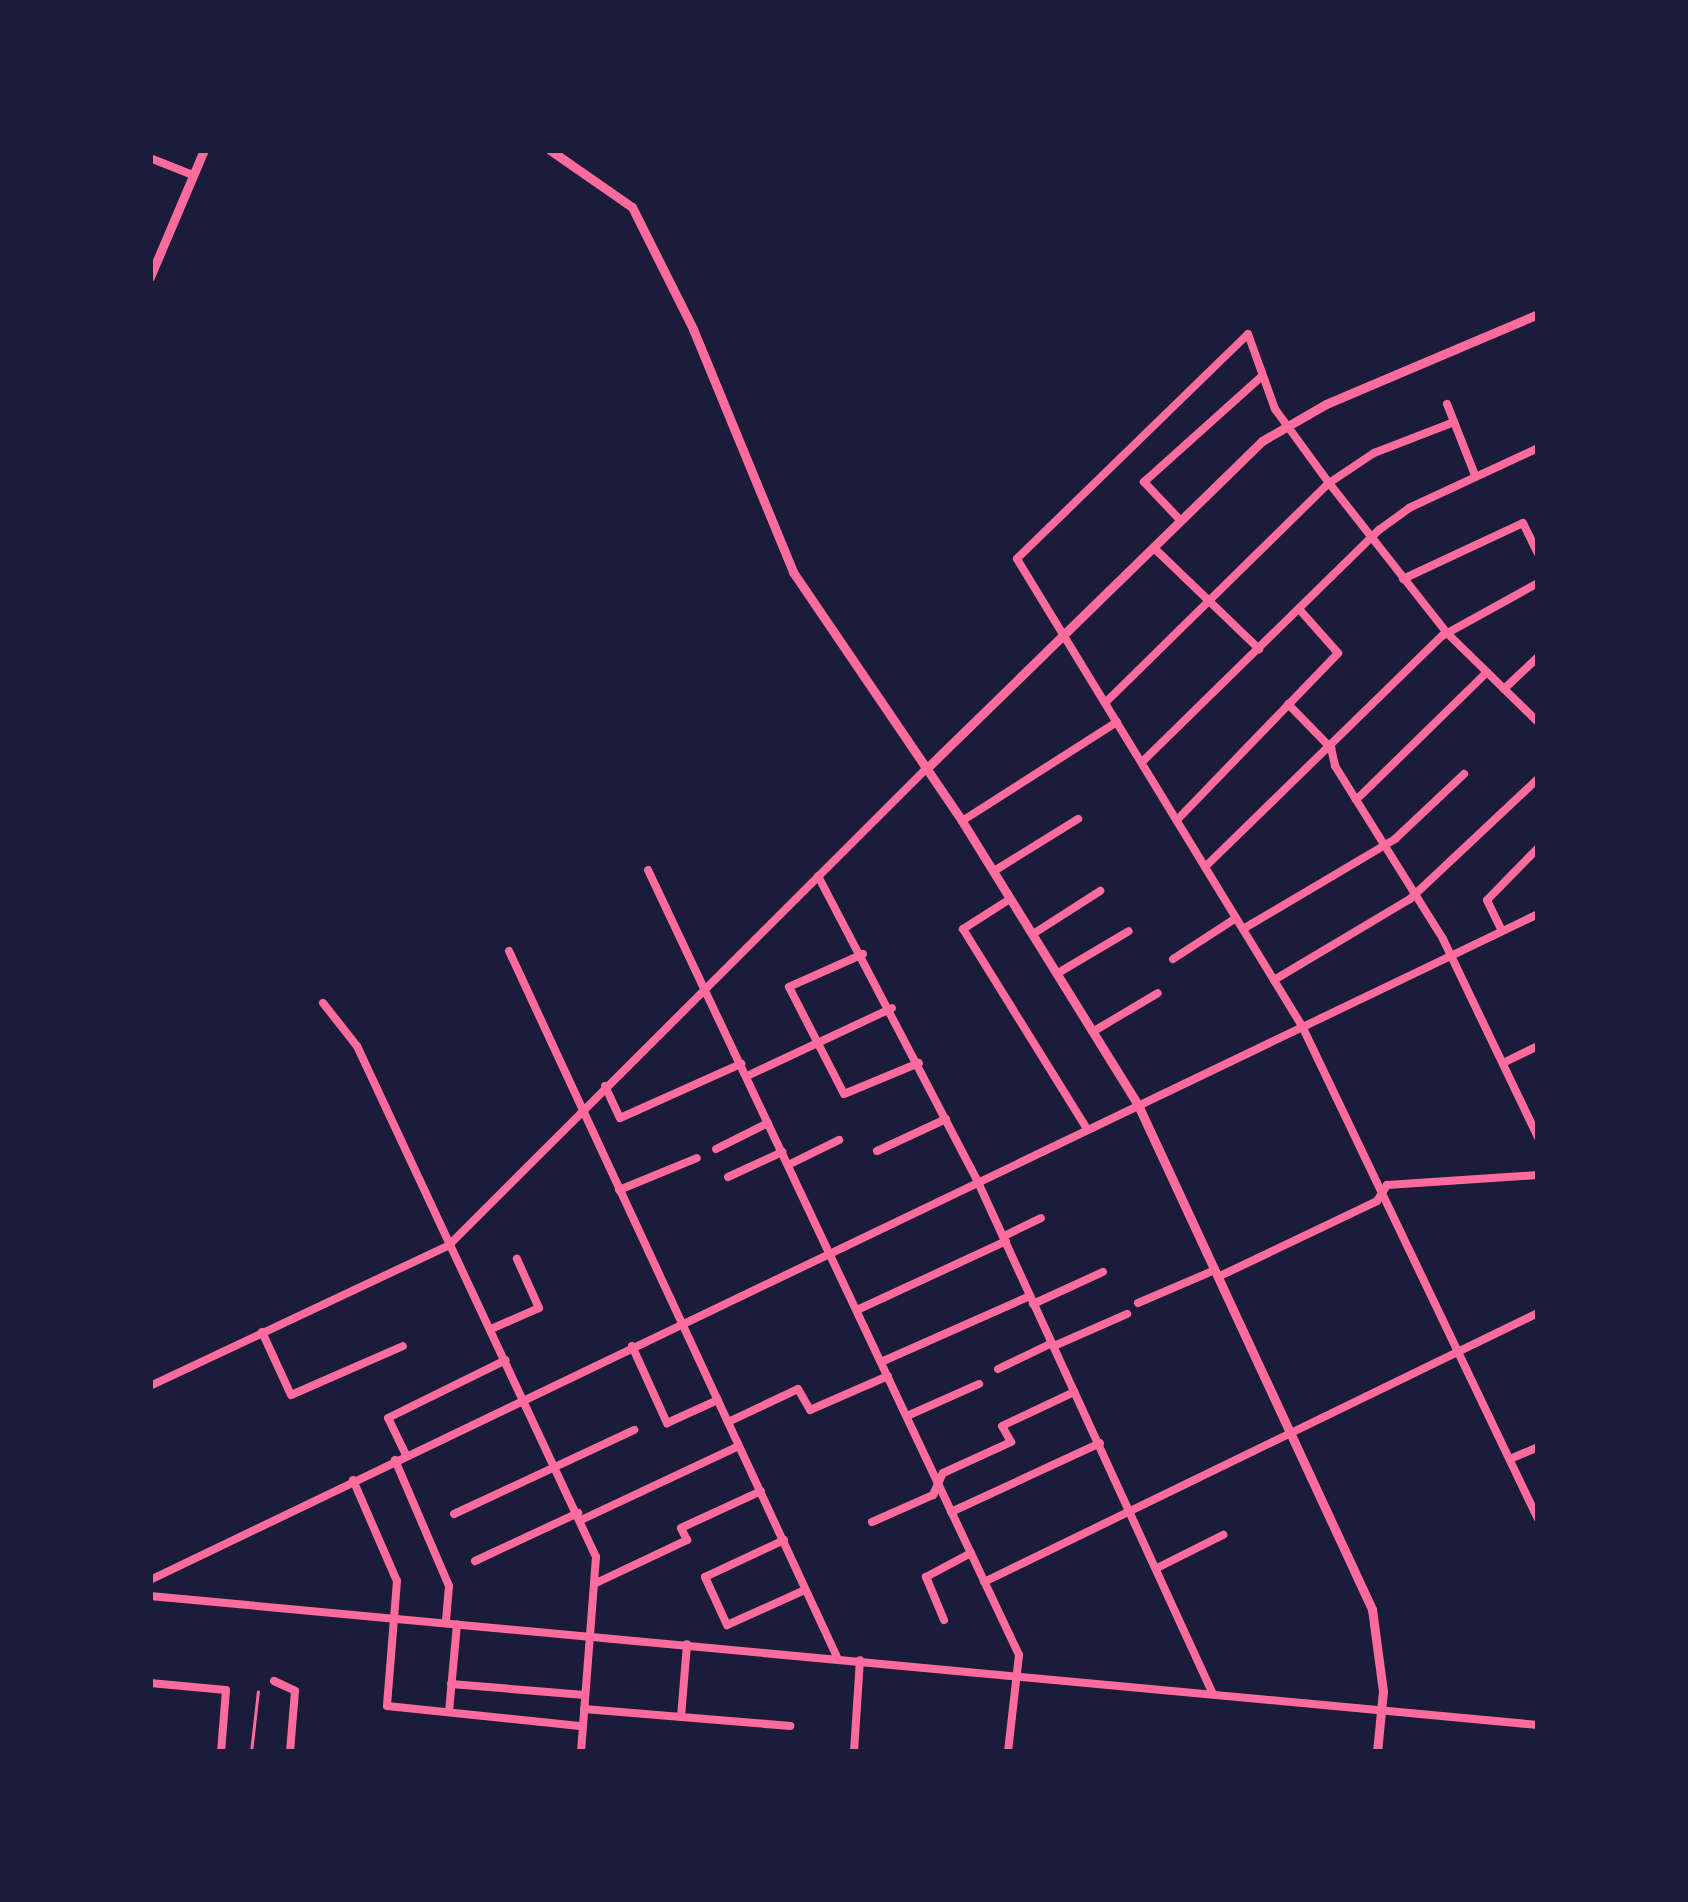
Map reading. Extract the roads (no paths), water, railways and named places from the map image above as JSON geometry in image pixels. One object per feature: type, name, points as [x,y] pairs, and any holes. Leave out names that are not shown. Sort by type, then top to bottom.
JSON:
[{"type":"street","points":[[150,278],[204,150]]},
{"type":"street","points":[[550,150],[632,207],[694,329],[793,572],[962,821],[1138,1105],[1372,1610],[1382,1709],[1377,1752]]},
{"type":"street","points":[[150,158],[193,176]]},
{"type":"street","points":[[150,1386],[449,1245],[1262,441],[1538,314]]},
{"type":"street","points":[[1538,722],[1448,633],[1329,483],[1289,426],[1262,376],[1248,334],[1017,559],[1302,1026],[1538,1519]]},
{"type":"street","points":[[1181,521],[1144,482],[1262,376]]},
{"type":"street","points":[[1448,404],[1475,475]]},
{"type":"street","points":[[1106,703],[1329,483],[1375,453],[1454,422]]},
{"type":"street","points":[[1142,762],[1371,538],[1409,508],[1538,448]]},
{"type":"street","points":[[1403,579],[1523,523],[1538,554]]},
{"type":"street","points":[[1154,548],[1259,649]]},
{"type":"street","points":[[1205,867],[1448,633],[1538,583]]},
{"type":"street","points":[[1177,820],[1339,653],[1300,610]]},
{"type":"street","points":[[1504,689],[1538,657]]},
{"type":"street","points":[[1356,800],[1487,672]]},
{"type":"street","points":[[1288,704],[1331,748],[1356,800],[1452,956],[1538,1137]]},
{"type":"street","points":[[962,821],[1117,722]]},
{"type":"street","points":[[1243,929],[1385,846],[1464,774]]},
{"type":"street","points":[[1274,980],[1415,894],[1538,779]]},
{"type":"street","points":[[994,871],[1078,819]]},
{"type":"street","points":[[1502,931],[1487,900],[1538,848]]},
{"type":"street","points":[[648,870],[1019,1655],[1013,1673],[1008,1752]]},
{"type":"street","points":[[818,876],[892,1008],[977,1180],[1159,1567],[1212,1692]]},
{"type":"street","points":[[1033,934],[1100,891]]},
{"type":"street","points":[[1010,899],[963,929],[1087,1129]]},
{"type":"street","points":[[150,1580],[1538,914]]},
{"type":"street","points":[[1173,959],[1236,918]]},
{"type":"street","points":[[1058,973],[1129,931]]},
{"type":"street","points":[[509,951],[837,1658]]},
{"type":"street","points":[[862,954],[789,987],[844,1094],[919,1063]]},
{"type":"street","points":[[1094,1031],[1159,993]]},
{"type":"street","points":[[323,1003],[357,1046],[579,1517],[596,1583],[581,1752]]},
{"type":"street","points":[[747,1076],[892,1008]]},
{"type":"street","points":[[1503,1063],[1538,1046]]},
{"type":"street","points":[[605,1087],[620,1118],[741,1064]]},
{"type":"street","points":[[877,1151],[946,1118]]},
{"type":"street","points":[[716,1149],[769,1123]]},
{"type":"street","points":[[788,1165],[839,1140]]},
{"type":"street","points":[[728,1177],[782,1152]]},
{"type":"street","points":[[619,1190],[698,1158]]},
{"type":"street","points":[[1138,1303],[1218,1272],[1382,1193],[1387,1185],[1538,1175]]},
{"type":"street","points":[[857,1310],[1041,1218]]},
{"type":"street","points":[[491,1329],[539,1308],[517,1259]]},
{"type":"street","points":[[881,1362],[1102,1272]]},
{"type":"street","points":[[998,1369],[1127,1313]]},
{"type":"street","points":[[984,1582],[1538,1313]]},
{"type":"street","points":[[262,1332],[291,1395],[403,1346]]},
{"type":"street","points":[[632,1346],[667,1424],[718,1400]]},
{"type":"street","points":[[406,1455],[388,1418],[506,1360]]},
{"type":"street","points":[[728,1422],[798,1389],[810,1410],[888,1376]]},
{"type":"street","points":[[907,1417],[979,1384]]},
{"type":"street","points":[[872,1522],[933,1495],[944,1473],[1010,1442],[1002,1426],[1075,1391]]},
{"type":"street","points":[[454,1514],[634,1430]]},
{"type":"street","points":[[951,1512],[1100,1443]]},
{"type":"street","points":[[475,1561],[739,1446]]},
{"type":"street","points":[[1510,1459],[1538,1447]]},
{"type":"street","points":[[395,1460],[449,1586],[446,1623]]},
{"type":"street","points":[[353,1480],[398,1581],[387,1706],[583,1726]]},
{"type":"street","points":[[596,1583],[687,1540],[681,1528],[760,1491]]},
{"type":"street","points":[[1159,1567],[1223,1535]]},
{"type":"street","points":[[784,1540],[705,1577],[727,1625],[805,1589]]},
{"type":"street","points":[[944,1619],[926,1577],[971,1553]]},
{"type":"street","points":[[150,1596],[1538,1724]]},
{"type":"street","points":[[448,1712],[457,1624]]},
{"type":"street","points":[[681,1717],[687,1644]]},
{"type":"street","points":[[854,1752],[860,1660]]},
{"type":"street","points":[[274,1681],[295,1691],[290,1752]]},
{"type":"street","points":[[150,1683],[226,1690],[221,1752]]},
{"type":"street","points":[[451,1684],[585,1695]]},
{"type":"street","points":[[584,1709],[790,1726]]},
{"type":"lane","points":[[251,1752],[258,1691]]}]
